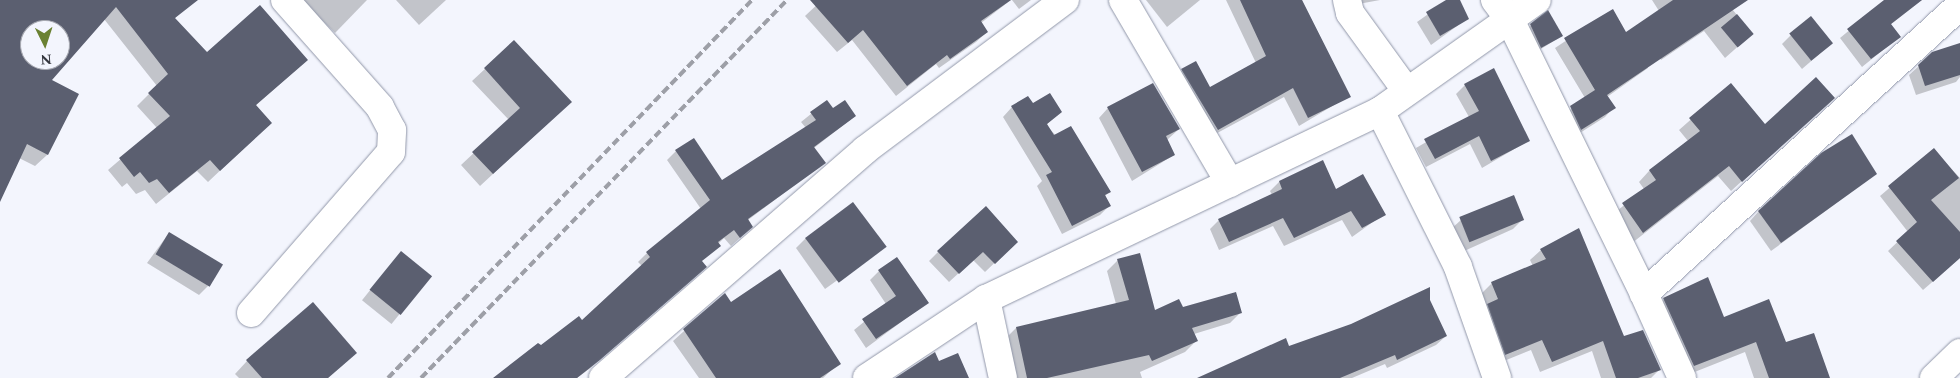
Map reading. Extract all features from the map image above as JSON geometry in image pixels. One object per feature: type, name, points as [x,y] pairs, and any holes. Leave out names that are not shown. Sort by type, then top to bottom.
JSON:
[{"type":"street","points":[[251,313],[391,152],[392,130],[380,106],[285,0]]},
{"type":"street","points":[[603,378],[864,150],[1065,0]]},
{"type":"street","points":[[1123,0],[1230,183]]},
{"type":"street","points":[[1347,0],[1350,13],[1406,90]]},
{"type":"street","points":[[867,378],[986,299],[1380,111],[1503,10],[1537,0]]},
{"type":"street","points":[[1644,294],[1960,5]]},
{"type":"street","points":[[1503,10],[1644,294],[1682,378]]},
{"type":"street","points":[[1380,111],[1458,267],[1497,378]]},
{"type":"street","points":[[986,299],[1003,378]]},
{"type":"street","points":[[1934,378],[1960,353]]},
{"type":"building","points":[[0,0],[198,0],[175,18],[207,52],[260,5],[308,60],[256,105],[272,123],[220,171],[210,160],[169,193],[157,179],[149,183],[140,172],[134,177],[119,158],[170,116],[148,93],[168,74],[116,7],[70,59],[70,20],[20,20],[20,70],[61,70],[52,80],[79,94],[48,155],[27,144],[0,202]]},
{"type":"building","points":[[810,0],[1011,0],[981,21],[988,32],[950,59],[947,55],[907,86],[863,30],[848,43]]},
{"type":"building","points":[[1240,0],[1302,0],[1351,97],[1308,118],[1293,88],[1218,130],[1181,69],[1196,61],[1210,87],[1266,56]]},
{"type":"building","points":[[1446,0],[1460,0],[1469,19],[1440,36],[1426,12]]},
{"type":"building","points":[[1673,0],[1748,0],[1607,95],[1616,108],[1581,130],[1570,106],[1595,90],[1564,38],[1613,9],[1626,32]]},
{"type":"building","points":[[1884,0],[1922,0],[1891,24],[1901,37],[1871,59],[1847,29]]},
{"type":"building","points":[[1548,10],[1563,36],[1541,48],[1530,24]]},
{"type":"building","points":[[1737,14],[1754,34],[1738,47],[1721,27]]},
{"type":"building","points":[[1811,16],[1833,43],[1811,61],[1789,34]]},
{"type":"building","points":[[514,40],[572,102],[493,174],[472,152],[520,108],[484,68]]},
{"type":"building","points":[[1960,43],[1960,75],[1925,86],[1918,65],[1932,52]]},
{"type":"building","points":[[1494,68],[1530,141],[1491,161],[1479,136],[1435,159],[1424,139],[1479,111],[1464,84]]},
{"type":"building","points":[[1816,77],[1835,98],[1742,182],[1729,166],[1643,233],[1622,203],[1656,180],[1649,170],[1700,131],[1689,118],[1731,83],[1765,124]]},
{"type":"building","points":[[1153,83],[1180,129],[1166,136],[1175,155],[1142,172],[1107,107]]},
{"type":"building","points":[[1050,93],[1062,112],[1047,124],[1054,135],[1071,126],[1111,192],[1105,195],[1111,206],[1072,226],[1046,175],[1052,172],[1011,106],[1028,96],[1033,103]]},
{"type":"building","points":[[827,100],[833,108],[845,100],[856,116],[814,147],[826,163],[748,219],[753,227],[740,238],[734,230],[718,242],[721,246],[702,261],[707,267],[600,360],[577,378],[493,378],[538,343],[541,345],[579,316],[582,320],[650,257],[646,252],[710,200],[675,150],[694,138],[722,180],[816,120],[810,112]]},
{"type":"building","points":[[1852,134],[1877,174],[1781,243],[1758,211],[1821,153]]},
{"type":"building","points":[[1934,148],[1959,178],[1931,200],[1960,232],[1960,258],[1933,282],[1896,241],[1917,222],[1888,186]]},
{"type":"building","points":[[1323,160],[1336,189],[1363,174],[1386,215],[1362,228],[1351,211],[1294,238],[1283,218],[1229,242],[1218,219],[1282,189],[1279,181]]},
{"type":"building","points":[[1514,195],[1524,220],[1469,242],[1459,217]]},
{"type":"building","points":[[853,202],[887,247],[839,283],[805,238]]},
{"type":"building","points":[[986,206],[1018,242],[995,264],[983,252],[959,274],[937,251]]},
{"type":"building","points":[[1579,228],[1624,336],[1643,330],[1661,370],[1638,378],[1616,378],[1603,341],[1552,362],[1542,340],[1505,355],[1487,304],[1498,299],[1491,282],[1546,259],[1540,249]]},
{"type":"building","points":[[169,232],[223,264],[210,287],[156,254]]},
{"type":"building","points":[[401,251],[432,276],[401,315],[370,290]]},
{"type":"building","points":[[1140,253],[1155,310],[1179,299],[1183,307],[1236,292],[1242,313],[1192,328],[1198,341],[1152,361],[1149,355],[1047,378],[1027,378],[1016,327],[1129,300],[1117,259]]},
{"type":"building","points":[[897,257],[929,303],[876,339],[862,319],[896,296],[878,270]]},
{"type":"building","points":[[780,269],[841,364],[820,378],[716,378],[683,329],[725,293],[731,302]]},
{"type":"building","points":[[1708,277],[1724,317],[1769,299],[1786,342],[1814,333],[1830,378],[1769,378],[1756,342],[1694,366],[1663,298]]},
{"type":"building","points":[[1430,287],[1430,300],[1447,336],[1397,360],[1395,355],[1340,378],[1197,378],[1286,338],[1289,346],[1351,324]]},
{"type":"building","points":[[313,302],[357,353],[328,378],[262,378],[246,360]]},
{"type":"building","points":[[935,352],[939,361],[958,353],[969,378],[895,378]]},
{"type":"railway","points":[[388,378],[752,0]]},
{"type":"railway","points":[[421,378],[787,0]]}]
